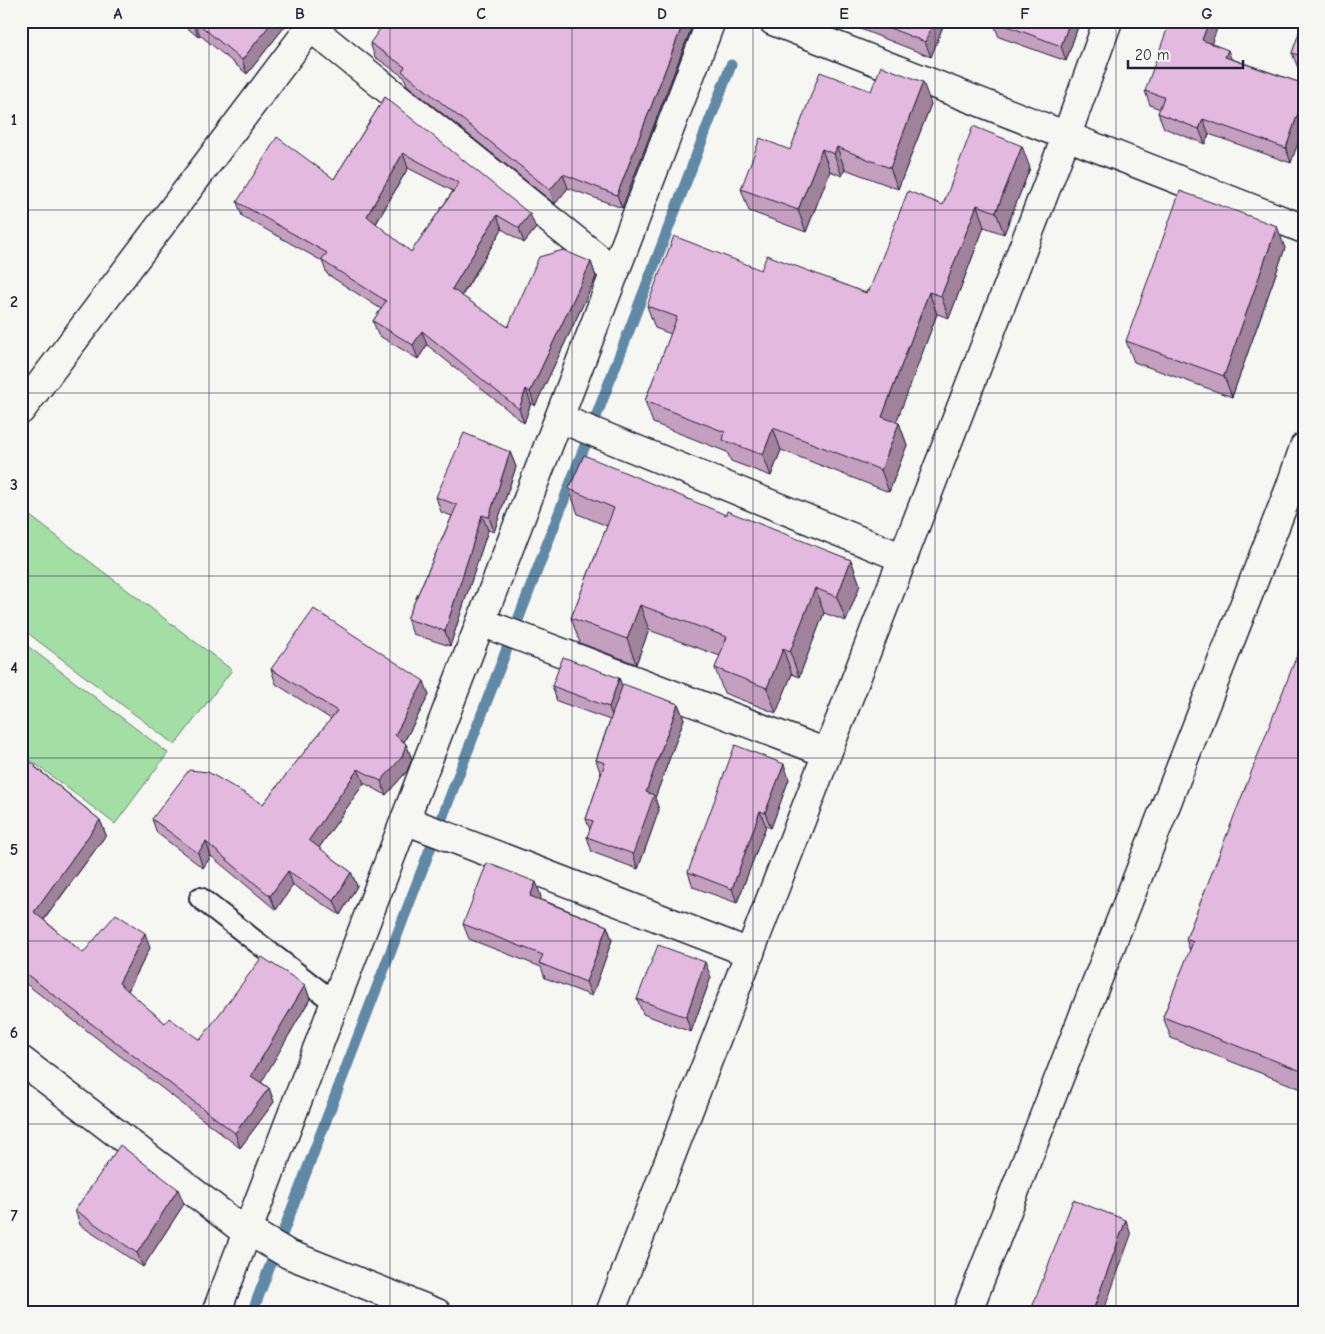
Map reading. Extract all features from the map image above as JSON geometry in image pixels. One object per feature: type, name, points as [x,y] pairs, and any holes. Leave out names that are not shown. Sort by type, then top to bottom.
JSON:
[{"type":"street","points":[[216,1313],[254,1236],[335,1003],[414,823],[492,626],[569,422],[615,272],[711,21]]},
{"type":"street","points":[[772,21],[1304,229]]},
{"type":"street","points":[[610,1313],[1066,137],[1108,21]]},
{"type":"street","points":[[21,410],[312,24],[615,272]]},
{"type":"street","points":[[569,422],[903,558]]},
{"type":"street","points":[[967,1313],[1290,488],[1304,447]]},
{"type":"street","points":[[492,626],[827,753]]},
{"type":"street","points":[[414,823],[750,953]]},
{"type":"street","points":[[21,1060],[254,1236],[288,1254],[436,1313]]},
{"type":"lane","points":[[200,898],[335,1003]]},
{"type":"green space","points":[[21,509],[232,670],[175,745],[21,628]]},
{"type":"green space","points":[[21,641],[168,753],[115,824],[21,753]]},
{"type":"building","points":[[195,21],[273,21],[242,60]]},
{"type":"building","points":[[386,21],[684,21],[617,195],[563,174],[550,190],[402,71],[405,67],[370,43]]},
{"type":"building","points":[[872,21],[934,21],[925,42]]},
{"type":"building","points":[[994,21],[1070,21],[1061,46]]},
{"type":"building","points":[[1170,21],[1209,21],[1202,40],[1228,50],[1225,57],[1304,84],[1304,96],[1286,148],[1203,119],[1199,129],[1158,113],[1164,97],[1145,91]]},
{"type":"building","points":[[1304,21],[1304,57],[1292,53]]},
{"type":"building","points":[[881,66],[923,82],[890,168],[837,147],[834,154],[822,149],[798,210],[741,189],[760,138],[790,150],[820,72],[871,91]]},
{"type":"building","points":[[385,97],[530,214],[519,228],[497,215],[452,289],[508,327],[539,257],[563,250],[591,262],[530,392],[526,389],[519,409],[422,331],[413,345],[373,321],[386,301],[321,260],[327,253],[237,202],[277,137],[334,179]],"holes":[[[403,153],[459,183],[411,252],[367,216]]]},
{"type":"building","points":[[973,126],[1022,146],[996,212],[977,205],[941,296],[929,292],[882,417],[899,423],[881,470],[773,428],[763,455],[723,440],[725,432],[645,401],[677,317],[647,306],[674,236],[761,270],[767,255],[866,293],[867,290],[869,291],[908,191],[943,205]]},
{"type":"building","points":[[1180,191],[1277,226],[1224,376],[1126,341]]},
{"type":"building","points":[[464,433],[510,452],[489,517],[482,515],[445,631],[407,619],[457,505],[436,497]]},
{"type":"building","points":[[584,455],[726,515],[727,511],[851,560],[837,597],[815,588],[790,652],[783,649],[767,688],[715,668],[727,637],[640,605],[627,639],[571,618],[614,508],[569,489]]},
{"type":"building","points":[[314,609],[424,681],[395,735],[406,744],[402,757],[381,781],[358,769],[309,840],[351,872],[334,901],[288,871],[270,896],[206,842],[198,853],[152,819],[189,770],[208,772],[263,804],[337,711],[271,669]]},
{"type":"building","points":[[1301,645],[1304,646],[1304,1072],[1163,1017],[1193,942],[1186,939]]},
{"type":"building","points":[[563,657],[619,678],[609,707],[552,686]]},
{"type":"building","points":[[623,684],[678,704],[646,792],[654,795],[633,854],[587,837],[593,821],[586,819],[605,763],[596,760]]},
{"type":"building","points":[[735,745],[784,764],[765,813],[760,811],[732,889],[688,872]]},
{"type":"building","points":[[21,755],[100,820],[34,912],[83,953],[116,914],[145,933],[119,983],[165,1023],[169,1018],[200,1040],[262,957],[305,985],[251,1076],[269,1088],[235,1133],[21,970]]},
{"type":"building","points":[[487,863],[536,882],[530,896],[607,926],[586,982],[539,963],[543,955],[463,924]]},
{"type":"building","points":[[658,945],[705,962],[686,1017],[637,999]]},
{"type":"building","points":[[120,1145],[178,1189],[137,1253],[75,1210]]},
{"type":"building","points":[[1073,1200],[1126,1220],[1092,1313],[1030,1313]]},
{"type":"waterway","points":[[252,1313],[731,65]]}]
